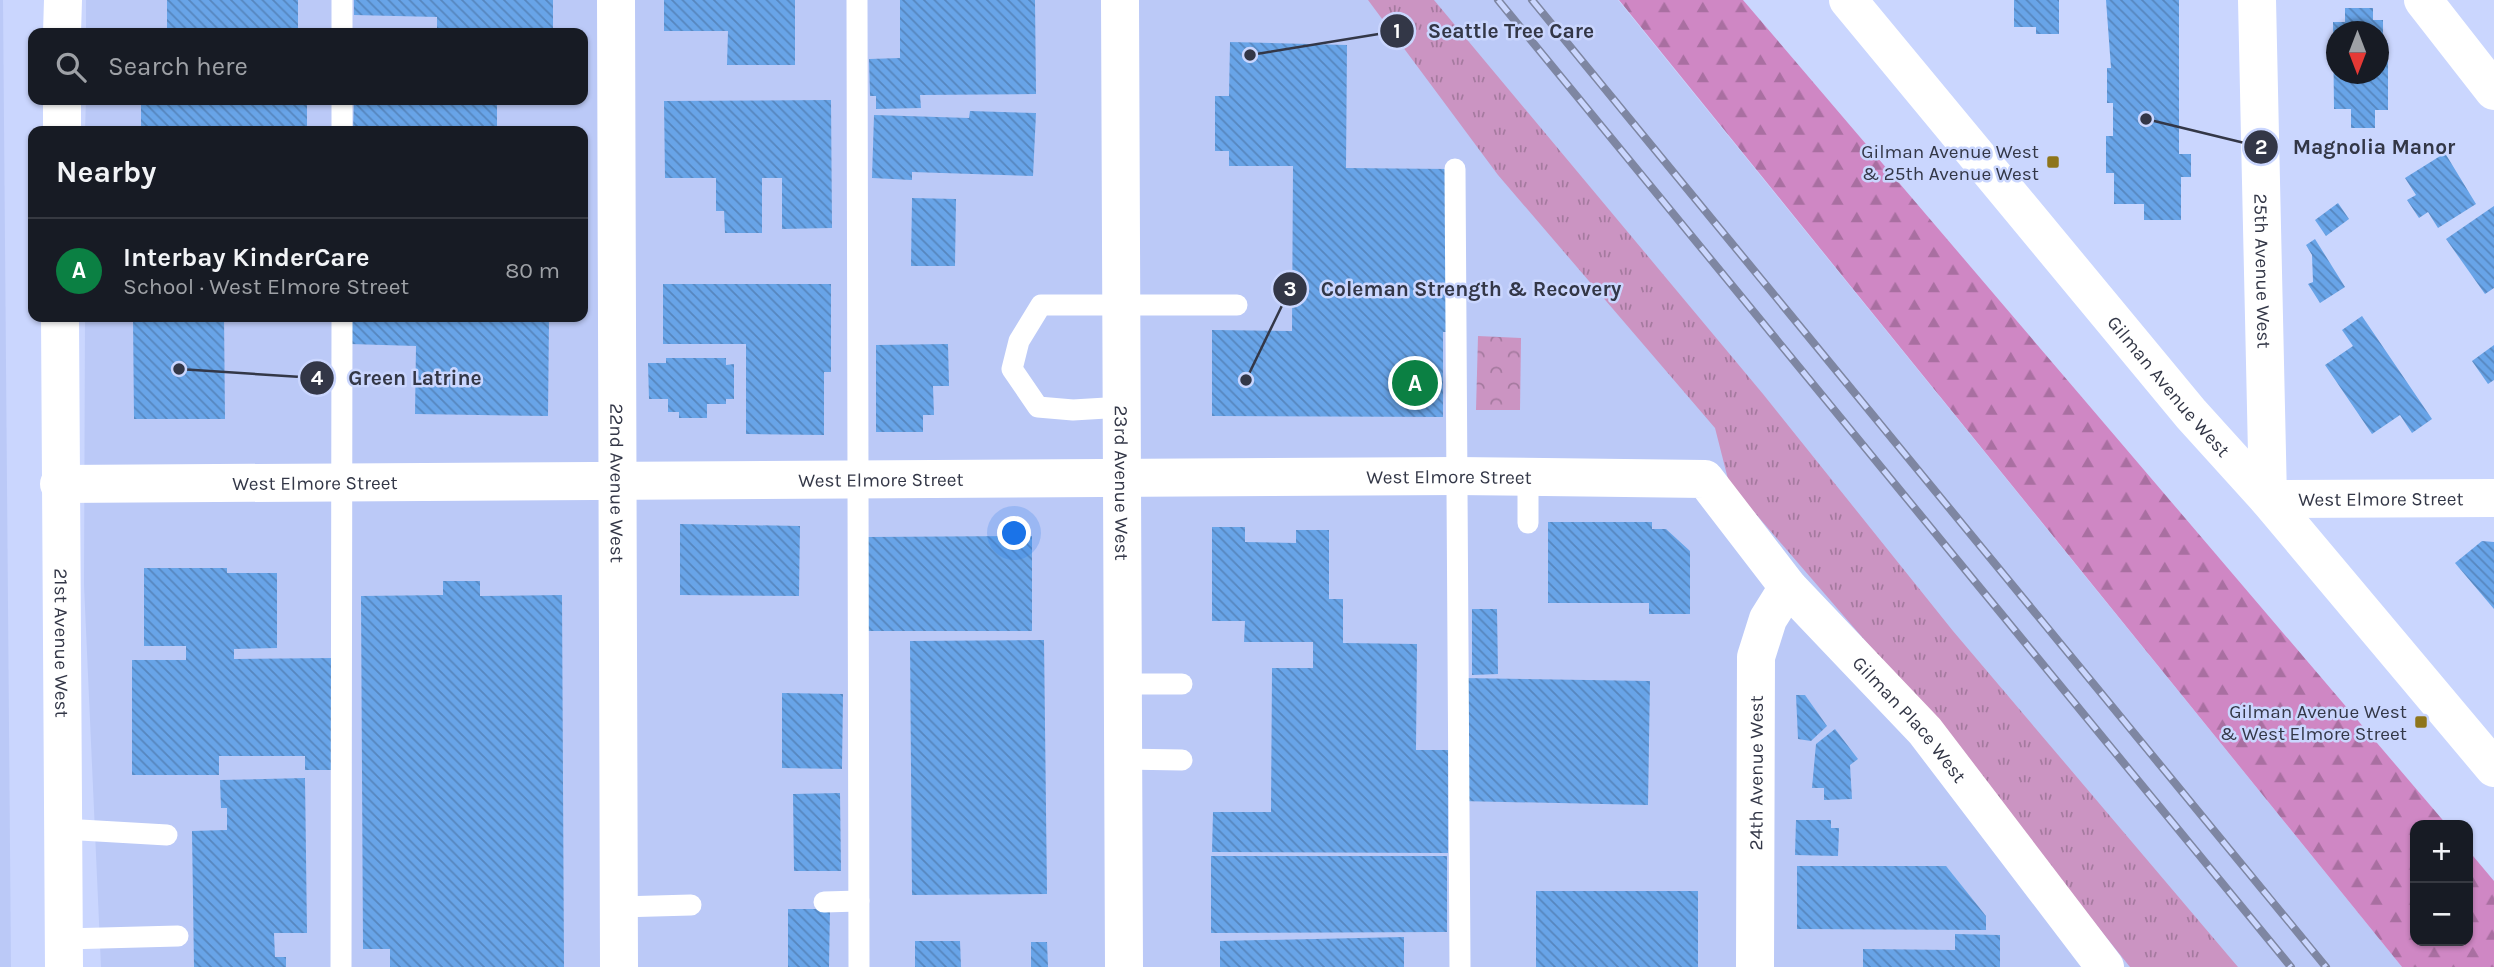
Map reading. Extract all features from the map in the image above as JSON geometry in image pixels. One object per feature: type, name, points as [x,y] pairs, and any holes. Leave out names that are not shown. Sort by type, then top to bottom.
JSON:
[{"type":"street","points":[[62,28],[63,0]]},
{"type":"street","name":"22nd Avenue West","points":[[616,0],[615,482],[619,967]]},
{"type":"street","name":"23rd Avenue West","points":[[1120,0],[1124,967]]},
{"type":"street","name":"Gilman Avenue West","points":[[1848,0],[2191,414],[2268,499],[2494,768]]},
{"type":"street","name":"25th Avenue West","points":[[2257,0],[2268,499]]},
{"type":"street","points":[[2423,0],[2494,91]]},
{"type":"street","points":[[62,105],[62,126]]},
{"type":"street","name":"21st Avenue West","points":[[60,322],[64,953]]},
{"type":"street","name":"West Elmore Street","points":[[59,484],[342,485],[1457,476],[1705,479]]},
{"type":"street","name":"Gilman Place West","points":[[1705,479],[1788,587],[1924,731],[2105,967]]},
{"type":"street","name":"West Elmore Street","points":[[2268,499],[2494,498]]},
{"type":"street","name":"24th Avenue West","points":[[1755,967],[1756,657],[1768,619],[1788,587]]},
{"type":"lane","points":[[342,0],[342,28]]},
{"type":"lane","points":[[857,0],[859,967]]},
{"type":"lane","points":[[342,105],[342,126]]},
{"type":"lane","points":[[1455,169],[1460,967]]},
{"type":"lane","points":[[1122,407],[1073,410],[1038,407],[1012,369],[1019,341],[1041,305],[1237,305]]},
{"type":"lane","points":[[341,967],[342,322]]},
{"type":"lane","points":[[1528,477],[1528,523]]},
{"type":"lane","points":[[1123,684],[1182,684]]},
{"type":"lane","points":[[1123,759],[1182,760]]},
{"type":"lane","points":[[63,829],[167,835]]},
{"type":"lane","points":[[824,902],[859,901]]},
{"type":"lane","points":[[619,907],[691,905]]},
{"type":"lane","points":[[64,953],[178,936]]},
{"type":"shaded area","points":[[0,0],[3,0],[11,967],[0,967]]},
{"type":"shaded area","points":[[86,0],[1618,0],[2402,967],[101,967],[84,585],[85,322],[588,322],[588,126],[85,126],[86,105],[588,105],[588,28],[86,28]]},
{"type":"green space","points":[[1368,0],[1434,0],[1763,394],[1953,631],[2238,967],[2130,967],[1906,688],[1729,483],[1715,428],[1498,175]]},
{"type":"green space","points":[[1619,0],[1743,0],[2443,820],[2410,820],[2410,946],[2473,946],[2473,856],[2494,881],[2494,967],[2402,967]]},
{"type":"green space","points":[[1478,336],[1521,338],[1520,410],[1476,410]]},
{"type":"building","points":[[167,0],[298,0],[298,28],[167,28]]},
{"type":"building","points":[[354,0],[553,0],[553,28],[437,28],[437,17],[354,15]]},
{"type":"building","points":[[664,0],[795,0],[795,65],[727,65],[728,31],[664,31]]},
{"type":"building","points":[[900,0],[1035,0],[1036,94],[920,95],[921,108],[876,109],[876,96],[870,96],[869,59],[900,58]]},
{"type":"building","points":[[2014,0],[2059,0],[2059,34],[2036,34],[2036,27],[2014,27]]},
{"type":"building","points":[[2106,0],[2179,0],[2179,154],[2191,154],[2191,177],[2181,177],[2181,220],[2144,220],[2144,204],[2114,204],[2114,173],[2106,173],[2106,136],[2113,136],[2113,103],[2107,103],[2107,68],[2111,68]]},
{"type":"building","points":[[2345,8],[2373,8],[2373,20],[2383,20],[2345,21]]},
{"type":"building","points":[[1230,42],[1347,45],[1346,168],[1449,169],[1448,332],[1443,332],[1443,417],[1212,416],[1212,330],[1292,331],[1293,166],[1229,166],[1229,151],[1215,151],[1215,96],[1229,96]]},
{"type":"building","points":[[2334,84],[2388,84],[2388,110],[2375,110],[2375,128],[2351,128],[2351,109],[2334,109]]},
{"type":"building","points":[[831,100],[832,228],[782,229],[782,178],[762,178],[762,233],[725,233],[724,211],[716,211],[716,178],[665,178],[664,101]]},
{"type":"building","points":[[141,105],[307,105],[307,126],[141,126]]},
{"type":"building","points":[[354,105],[497,105],[497,126],[353,126]]},
{"type":"building","points":[[970,111],[1036,113],[1033,176],[912,172],[912,180],[872,178],[874,115],[969,118]]},
{"type":"building","points":[[2445,153],[2476,204],[2438,228],[2428,212],[2419,218],[2407,200],[2416,195],[2405,178]]},
{"type":"building","points":[[912,198],[956,199],[955,266],[911,266]]},
{"type":"building","points":[[2338,203],[2349,219],[2326,236],[2315,220]]},
{"type":"building","points":[[2494,206],[2494,288],[2485,294],[2446,239]]},
{"type":"building","points":[[2315,239],[2345,287],[2320,303],[2308,284],[2313,282],[2312,255],[2306,245]]},
{"type":"building","points":[[663,284],[831,284],[831,372],[824,372],[824,435],[746,434],[746,344],[663,344]]},
{"type":"building","points":[[2362,316],[2432,419],[2412,433],[2400,415],[2372,434],[2325,365],[2353,346],[2342,330]]},
{"type":"building","points":[[133,322],[224,322],[225,419],[134,419]]},
{"type":"building","points":[[351,322],[549,322],[548,416],[415,414],[416,346],[350,344]]},
{"type":"building","points":[[948,344],[949,386],[933,386],[934,415],[923,415],[923,432],[876,432],[876,345]]},
{"type":"building","points":[[2494,345],[2494,380],[2488,384],[2472,361]]},
{"type":"building","points":[[666,358],[726,358],[726,365],[734,364],[734,399],[726,399],[726,404],[707,404],[707,418],[679,418],[679,412],[668,412],[668,399],[649,399],[648,363],[666,363]]},
{"type":"building","points":[[1548,522],[1652,522],[1652,529],[1666,529],[1690,551],[1690,614],[1649,614],[1649,603],[1548,603]]},
{"type":"building","points":[[680,524],[800,526],[799,596],[680,595]]},
{"type":"building","points":[[1212,527],[1245,527],[1245,542],[1296,543],[1296,530],[1329,530],[1329,599],[1343,599],[1343,643],[1417,644],[1416,750],[1448,750],[1448,853],[1212,852],[1213,812],[1271,812],[1272,668],[1313,668],[1313,642],[1244,642],[1245,621],[1212,621]]},
{"type":"building","points":[[1032,536],[1032,631],[868,631],[868,537]]},
{"type":"building","points":[[2482,541],[2494,542],[2494,609],[2455,563]]},
{"type":"building","points":[[144,568],[227,568],[227,573],[277,573],[277,648],[234,649],[234,659],[336,658],[336,770],[305,770],[305,756],[219,756],[219,775],[132,775],[132,660],[186,660],[186,646],[144,646]]},
{"type":"building","points":[[443,581],[480,581],[480,596],[562,595],[564,967],[390,967],[390,949],[363,949],[361,596],[443,595]]},
{"type":"building","points":[[1472,609],[1497,609],[1498,674],[1472,675]]},
{"type":"building","points":[[1044,640],[1047,894],[912,895],[910,641]]},
{"type":"building","points":[[1462,678],[1650,681],[1648,805],[1460,801]]},
{"type":"building","points":[[782,693],[843,694],[842,769],[782,768]]},
{"type":"building","points":[[1796,695],[1805,695],[1827,726],[1811,741],[1798,739]]},
{"type":"building","points":[[1835,729],[1858,759],[1850,765],[1852,799],[1824,800],[1824,788],[1812,788],[1816,744]]},
{"type":"building","points":[[305,778],[307,933],[274,933],[275,957],[286,957],[286,967],[194,967],[192,831],[227,830],[227,808],[221,808],[220,780]]},
{"type":"building","points":[[840,793],[841,871],[794,871],[793,794]]},
{"type":"building","points":[[1796,820],[1831,820],[1831,828],[1839,828],[1838,856],[1795,855]]},
{"type":"building","points":[[1211,856],[1447,856],[1447,932],[1211,933]]},
{"type":"building","points":[[1797,866],[1946,866],[1986,916],[1986,930],[1797,929]]},
{"type":"building","points":[[1536,891],[1698,891],[1698,967],[1536,967]]},
{"type":"building","points":[[788,909],[830,909],[829,967],[788,967]]},
{"type":"building","points":[[1955,934],[2000,935],[2000,967],[1863,967],[1863,949],[1955,950]]},
{"type":"building","points":[[1404,937],[1404,967],[1220,967],[1220,941]]},
{"type":"building","points":[[915,941],[960,941],[961,967],[915,967]]},
{"type":"building","points":[[1031,942],[1047,942],[1048,967],[1031,967]]},
{"type":"railway","points":[[1498,0],[2291,967]]},
{"type":"railway","points":[[1532,0],[2326,967]]},
{"type":"place","name":"Seattle Tree Care","points":[[1250,55]]},
{"type":"place","name":"Magnolia Manor","points":[[2146,119]]},
{"type":"place","name":"Gilman Avenue West & 25th Avenue West","points":[[2053,162]]},
{"type":"place","name":"Green Latrine","points":[[179,369]]},
{"type":"place","name":"Coleman Strength & Recovery","points":[[1246,380]]},
{"type":"place","name":"Interbay KinderCare","points":[[1415,383]]},
{"type":"place","name":"Gilman Avenue West & West Elmore Street","points":[[2421,722]]}]
